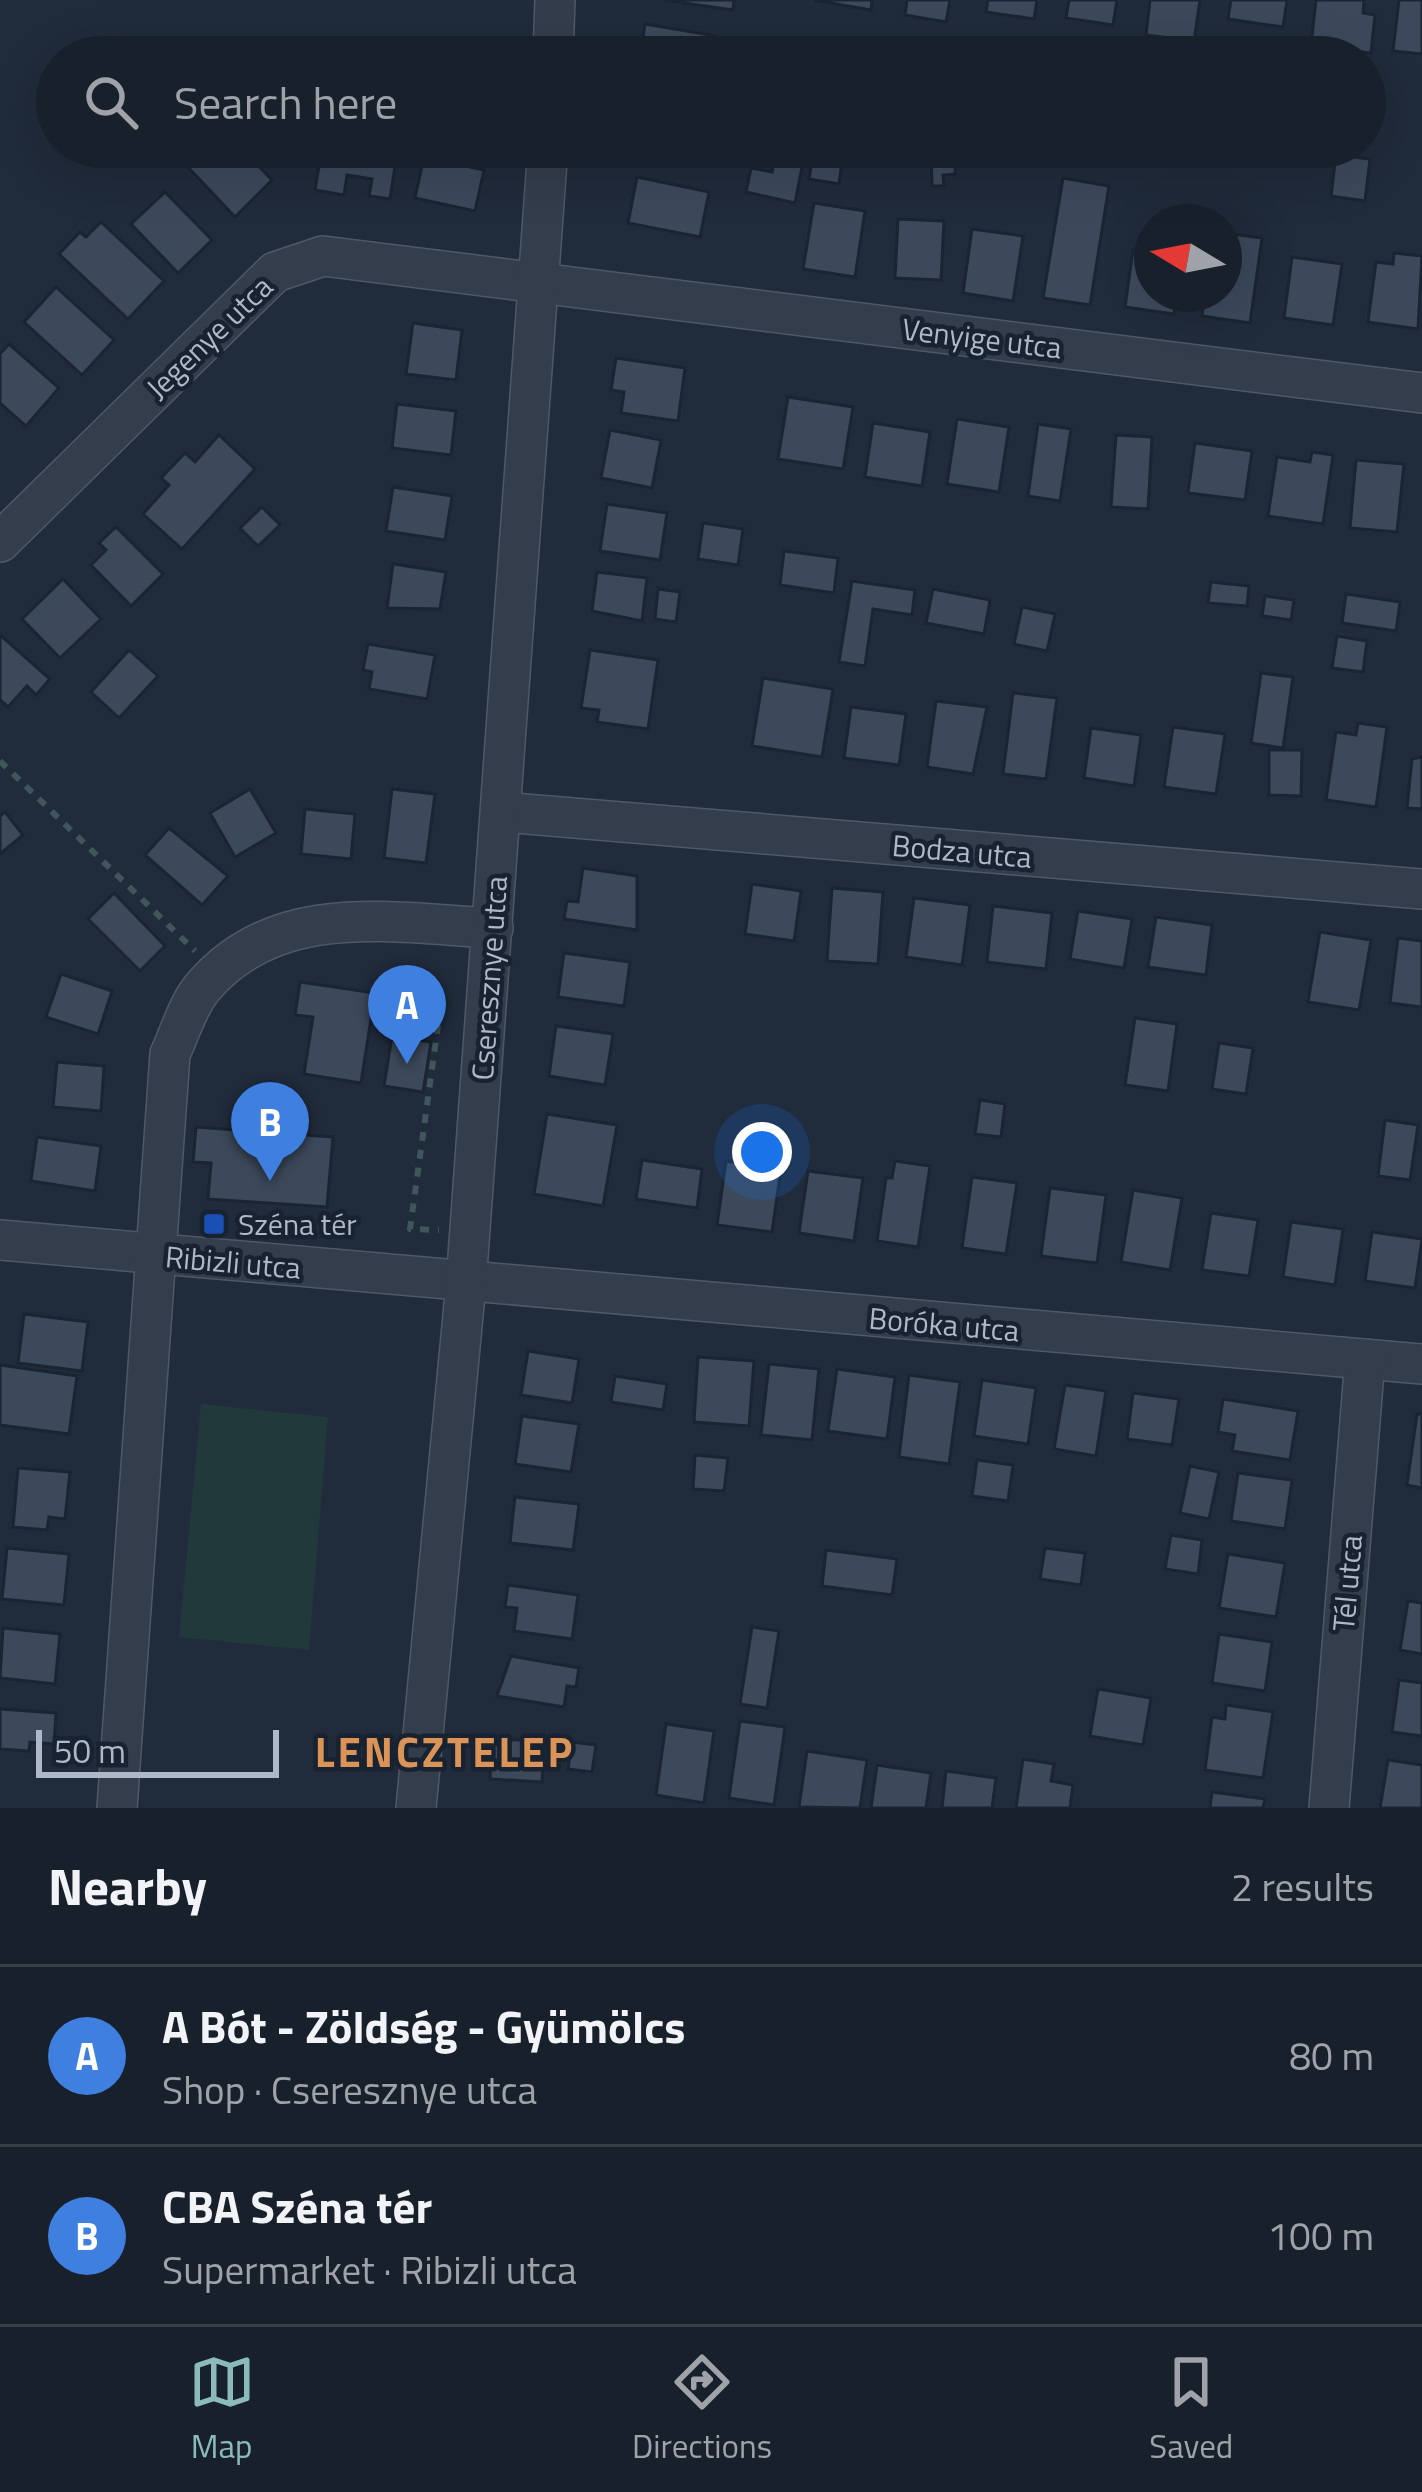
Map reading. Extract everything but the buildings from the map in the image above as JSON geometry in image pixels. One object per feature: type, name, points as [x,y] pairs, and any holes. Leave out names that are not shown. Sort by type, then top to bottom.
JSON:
[{"type":"street","points":[[554,36],[555,0]]},
{"type":"street","name":"Cseresznye utca","points":[[416,1808],[466,1284],[547,168]]},
{"type":"street","name":"Jegenye utca","points":[[0,542],[275,272],[323,256],[542,283]]},
{"type":"street","name":"Venyige utca","points":[[542,283],[1422,393]]},
{"type":"street","name":"Bodza utca","points":[[502,812],[1422,890]]},
{"type":"street","points":[[117,1808],[170,1054],[202,988],[263,937],[327,921],[493,928]]},
{"type":"street","name":"Ribizli utca","points":[[0,1240],[466,1284]]},
{"type":"street","name":"Boróka utca","points":[[466,1284],[1422,1364]]},
{"type":"street","name":"Tél utca","points":[[1329,1808],[1365,1359]]},
{"type":"path","points":[[0,761],[219,974]]},
{"type":"path","points":[[438,1025],[410,1228],[469,1232]]},
{"type":"green space","points":[[201,1404],[328,1417],[309,1650],[179,1637]]},
{"type":"place","name":"A Bót - Zöldség - Gyümölcs","points":[[407,1064]]},
{"type":"place","name":"CBA Széna tér","points":[[270,1181]]},
{"type":"place","name":"Széna tér","points":[[214,1224]]},
{"type":"district","name":"LENCZTELEP","points":[[445,1751]]}]
